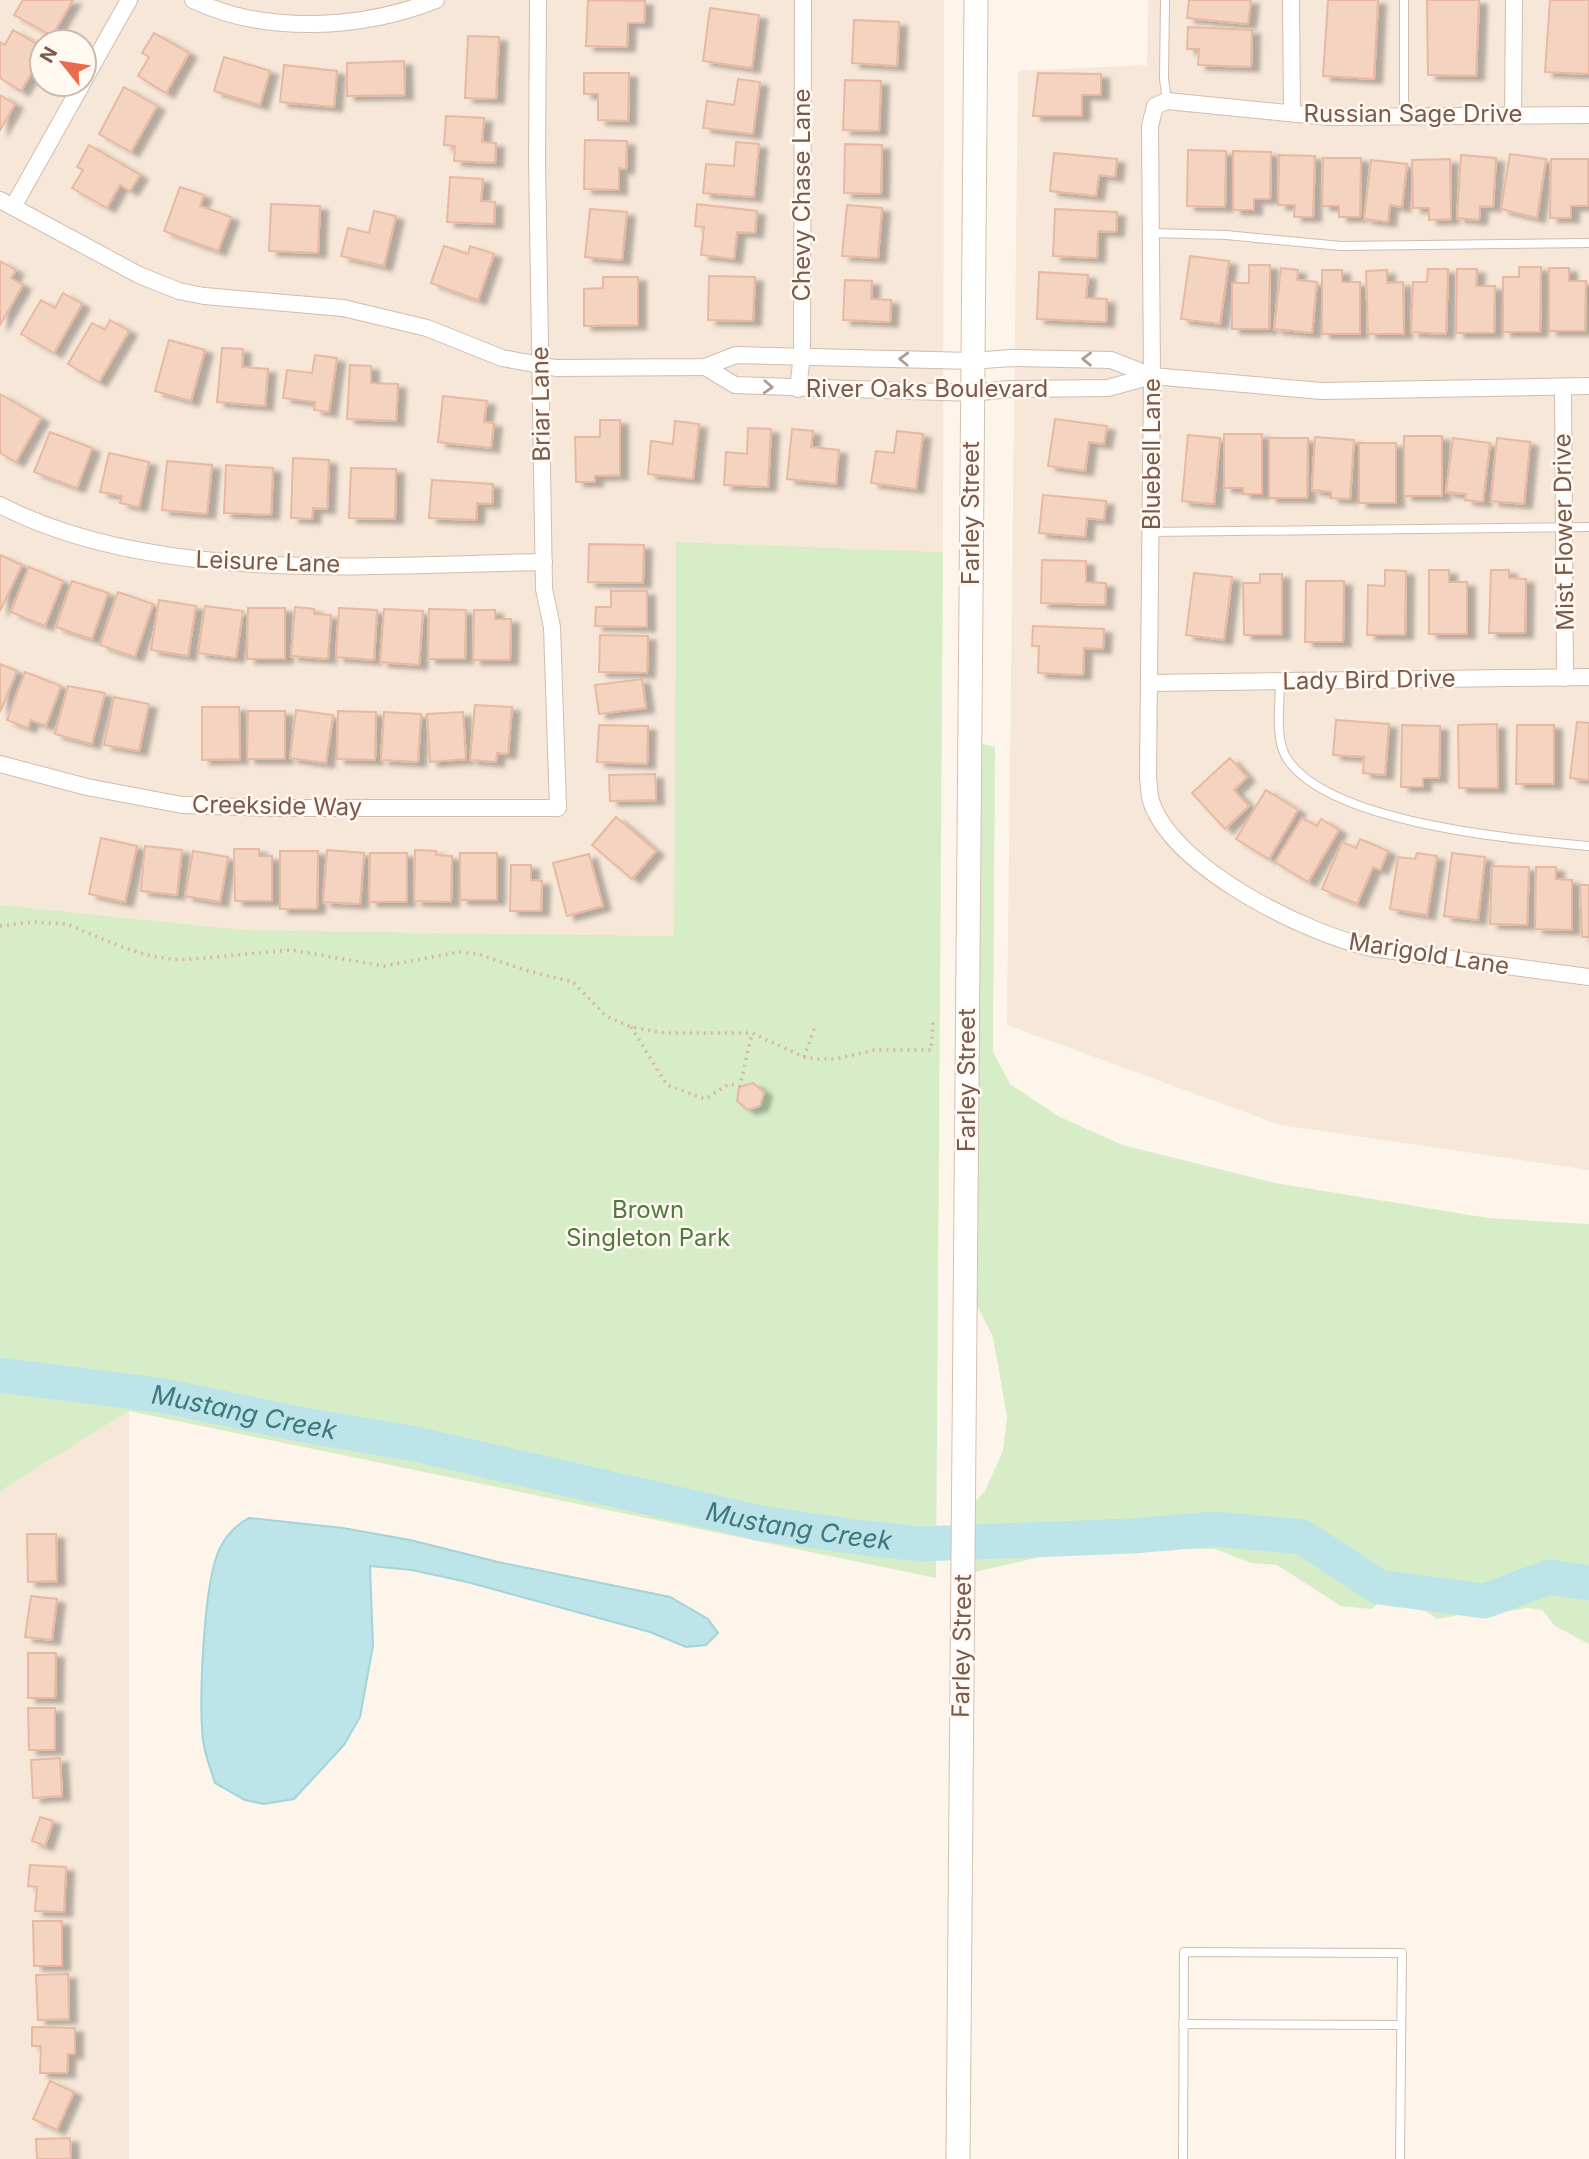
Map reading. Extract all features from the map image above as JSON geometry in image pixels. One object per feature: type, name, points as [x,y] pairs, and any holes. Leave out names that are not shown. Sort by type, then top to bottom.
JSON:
[{"type":"street","points":[[98,55],[129,0]]},
{"type":"street","points":[[193,0],[238,15],[292,23],[340,23],[403,13],[436,0]]},
{"type":"street","name":"Briar Lane","points":[[538,0],[537,162],[544,589],[552,627],[555,676],[554,767],[558,808]]},
{"type":"street","name":"Chevy Chase Lane","points":[[798,389],[802,355],[803,0]]},
{"type":"street","name":"Farley Street","points":[[958,2159],[976,0]]},
{"type":"street","points":[[1291,0],[1292,113]]},
{"type":"street","points":[[1513,115],[1514,0]]},
{"type":"street","points":[[6,203],[73,98]]},
{"type":"street","name":"Russian Sage Drive","points":[[1161,104],[1328,117],[1589,115]]},
{"type":"street","name":"Bluebell Lane","points":[[1151,803],[1148,777],[1152,376],[1150,126],[1161,104]]},
{"type":"street","name":"River Oaks Boulevard","points":[[6,203],[139,275],[179,291],[204,296],[343,308],[427,328],[502,358],[541,366],[705,367],[736,355],[972,361],[1011,358],[1111,360],[1152,376],[1322,391],[1589,386]]},
{"type":"street","name":"River Oaks Boulevard","points":[[705,367],[735,385],[972,393],[1009,389],[1108,388],[1152,376]]},
{"type":"street","name":"Mist Flower Drive","points":[[1563,387],[1566,678]]},
{"type":"street","name":"Leisure Lane","points":[[0,505],[59,530],[178,558],[243,564],[544,562]]},
{"type":"street","name":"Lady Bird Drive","points":[[1149,683],[1589,677]]},
{"type":"street","name":"Creekside Way","points":[[0,764],[87,787],[182,805],[267,808],[558,808]]},
{"type":"street","name":"Marigold Lane","points":[[1151,803],[1163,825],[1180,845],[1210,871],[1305,928],[1371,948],[1589,976]]},
{"type":"lane","points":[[1161,104],[1165,0]]},
{"type":"lane","points":[[1404,0],[1404,117]]},
{"type":"lane","points":[[1152,233],[1226,235],[1341,246],[1589,243]]},
{"type":"lane","points":[[1151,532],[1589,527]]},
{"type":"lane","points":[[1280,681],[1285,755],[1312,781],[1343,799],[1412,823],[1589,846]]},
{"type":"lane","points":[[1183,2159],[1184,1952],[1389,1952],[1402,1953],[1400,2159]]},
{"type":"lane","points":[[1183,2024],[1401,2025]]},
{"type":"path","points":[[0,926],[34,922],[67,924],[118,946],[150,956],[181,960],[291,950],[384,966],[459,952],[478,954],[528,971],[573,982],[606,1016],[631,1027],[665,1033],[752,1033],[804,1057],[836,1059],[874,1049],[931,1050],[933,1022]]},
{"type":"path","points":[[631,1027],[667,1085],[705,1099],[729,1084],[740,1086],[752,1033]]},
{"type":"path","points":[[804,1057],[815,1027]]},
{"type":"shaded area","points":[[0,0],[944,0],[943,552],[676,542],[674,936],[245,930],[0,905]]},
{"type":"shaded area","points":[[1148,0],[1589,0],[1589,1170],[1280,1125],[1007,1025],[1018,71],[1147,65]]},
{"type":"shaded area","points":[[129,1411],[129,2159],[0,2159],[0,1491]]},
{"type":"green space","name":"Brown Singleton Park","points":[[676,542],[943,552],[936,1578],[129,1411],[0,1491],[0,905],[245,930],[674,936]]},
{"type":"green space","points":[[980,743],[995,747],[993,1052],[1010,1084],[1058,1116],[1122,1145],[1275,1183],[1488,1218],[1589,1224],[1589,1644],[1555,1626],[1542,1610],[1527,1608],[1498,1613],[1470,1605],[1455,1616],[1437,1619],[1421,1608],[1415,1585],[1397,1585],[1372,1609],[1341,1606],[1277,1565],[1251,1563],[1215,1549],[1165,1548],[1125,1530],[1062,1552],[975,1572],[978,1537],[973,1504],[985,1491],[1003,1451],[1007,1417],[993,1337],[973,1298]]},
{"type":"water","points":[[249,1518],[343,1528],[410,1540],[498,1562],[670,1597],[708,1619],[718,1633],[706,1645],[686,1647],[650,1632],[467,1582],[412,1570],[370,1566],[373,1646],[360,1717],[344,1745],[294,1799],[264,1804],[245,1800],[215,1783],[203,1741],[202,1699],[206,1614],[214,1564],[226,1538]]},
{"type":"building","points":[[23,0],[73,0],[57,28],[38,28],[14,15]]},
{"type":"building","points":[[588,0],[645,1],[644,23],[628,23],[627,47],[586,46]]},
{"type":"building","points":[[1189,0],[1251,0],[1248,24],[1187,18]]},
{"type":"building","points":[[1328,0],[1378,0],[1374,79],[1323,76]]},
{"type":"building","points":[[1427,0],[1479,0],[1476,76],[1428,75]]},
{"type":"building","points":[[1550,0],[1589,0],[1589,74],[1545,72]]},
{"type":"building","points":[[710,8],[759,15],[752,68],[703,61]]},
{"type":"building","points":[[854,20],[899,22],[897,66],[852,63]]},
{"type":"building","points":[[1188,27],[1252,30],[1251,67],[1198,65],[1199,49],[1187,49]]},
{"type":"building","points":[[13,30],[28,39],[28,79],[21,91],[0,78],[0,42],[5,45]]},
{"type":"building","points":[[154,33],[189,53],[166,93],[138,76],[149,57],[142,53]]},
{"type":"building","points":[[468,36],[499,37],[496,99],[465,98]]},
{"type":"building","points":[[224,57],[270,71],[260,105],[214,91]]},
{"type":"building","points":[[404,61],[405,95],[347,96],[347,63]]},
{"type":"building","points":[[284,65],[337,71],[334,107],[280,102]]},
{"type":"building","points":[[584,73],[629,73],[628,121],[598,120],[598,94],[584,94]]},
{"type":"building","points":[[1038,73],[1101,74],[1101,95],[1082,95],[1082,116],[1033,116]]},
{"type":"building","points":[[738,79],[760,82],[753,134],[703,128],[707,101],[734,105]]},
{"type":"building","points":[[845,80],[881,81],[879,131],[843,130]]},
{"type":"building","points":[[124,87],[157,106],[131,152],[99,134]]},
{"type":"building","points":[[0,95],[15,104],[0,130]]},
{"type":"building","points":[[446,116],[484,118],[482,142],[496,143],[495,163],[454,161],[455,146],[444,145]]},
{"type":"building","points":[[585,140],[627,141],[626,169],[619,168],[619,190],[584,189]]},
{"type":"building","points":[[736,142],[759,144],[754,197],[703,193],[706,164],[734,166]]},
{"type":"building","points":[[845,144],[882,145],[881,194],[844,193]]},
{"type":"building","points":[[89,145],[140,175],[130,191],[120,185],[107,208],[72,188],[83,170],[77,167]]},
{"type":"building","points":[[1188,150],[1226,151],[1225,207],[1187,206]]},
{"type":"building","points":[[1233,151],[1271,152],[1270,199],[1254,199],[1254,210],[1233,210]]},
{"type":"building","points":[[1054,153],[1117,159],[1115,177],[1099,175],[1096,196],[1050,191]]},
{"type":"building","points":[[1510,154],[1546,159],[1537,218],[1501,209]]},
{"type":"building","points":[[1279,155],[1315,156],[1313,217],[1294,217],[1295,205],[1278,205]]},
{"type":"building","points":[[1461,155],[1496,158],[1493,207],[1480,206],[1479,220],[1457,218]]},
{"type":"building","points":[[1323,158],[1361,158],[1360,217],[1339,217],[1339,206],[1322,206]]},
{"type":"building","points":[[1450,159],[1451,219],[1429,220],[1429,208],[1413,208],[1412,160]]},
{"type":"building","points":[[1551,159],[1588,159],[1588,206],[1571,206],[1571,218],[1550,218]]},
{"type":"building","points":[[1371,160],[1407,164],[1402,207],[1390,205],[1388,222],[1364,219]]},
{"type":"building","points":[[450,177],[483,179],[481,201],[495,202],[494,224],[447,222]]},
{"type":"building","points":[[180,187],[204,195],[200,206],[231,217],[218,251],[164,231]]},
{"type":"building","points":[[271,204],[320,206],[318,253],[269,251]]},
{"type":"building","points":[[697,204],[757,211],[755,233],[737,232],[734,259],[701,255],[704,227],[695,226]]},
{"type":"building","points":[[847,205],[882,208],[878,258],[842,256]]},
{"type":"building","points":[[590,209],[627,212],[622,260],[585,257]]},
{"type":"building","points":[[1055,209],[1117,212],[1116,232],[1098,231],[1097,258],[1053,256]]},
{"type":"building","points":[[374,211],[396,216],[384,266],[341,256],[348,228],[369,233]]},
{"type":"building","points":[[444,246],[468,254],[470,246],[494,254],[478,300],[431,283]]},
{"type":"building","points":[[1190,256],[1229,261],[1220,324],[1181,319]]},
{"type":"building","points":[[0,261],[16,270],[11,278],[23,285],[0,325]]},
{"type":"building","points":[[1249,265],[1270,265],[1269,329],[1232,329],[1232,283],[1249,283]]},
{"type":"building","points":[[1519,267],[1541,267],[1540,332],[1503,332],[1503,277],[1519,277]]},
{"type":"building","points":[[1281,268],[1298,270],[1297,280],[1317,282],[1312,333],[1274,329]]},
{"type":"building","points":[[1549,268],[1569,268],[1569,281],[1586,281],[1585,331],[1549,331]]},
{"type":"building","points":[[1428,269],[1448,269],[1446,334],[1411,332],[1413,282],[1427,282]]},
{"type":"building","points":[[1457,269],[1477,269],[1476,286],[1495,286],[1494,333],[1456,333]]},
{"type":"building","points":[[1322,270],[1342,270],[1342,282],[1360,282],[1360,334],[1322,334]]},
{"type":"building","points":[[1387,270],[1387,283],[1403,282],[1404,334],[1368,334],[1366,271]]},
{"type":"building","points":[[1039,272],[1088,275],[1086,298],[1107,299],[1106,322],[1037,319]]},
{"type":"building","points":[[709,276],[755,277],[753,321],[708,320]]},
{"type":"building","points":[[603,277],[638,277],[638,325],[584,326],[584,289],[603,288]]},
{"type":"building","points":[[845,280],[872,281],[871,299],[891,300],[890,322],[843,320]]},
{"type":"building","points":[[63,293],[82,304],[54,353],[21,334],[41,300],[55,308]]},
{"type":"building","points":[[110,320],[129,331],[99,382],[68,364],[92,323],[105,330]]},
{"type":"building","points":[[169,340],[205,350],[191,401],[155,391]]},
{"type":"building","points":[[222,348],[243,349],[242,367],[268,369],[265,406],[217,402]]},
{"type":"building","points":[[315,355],[337,358],[329,412],[314,410],[315,402],[283,398],[287,370],[312,373]]},
{"type":"building","points":[[350,365],[371,366],[371,383],[398,384],[396,421],[347,419]]},
{"type":"building","points":[[0,394],[41,418],[16,462],[0,453]]},
{"type":"building","points":[[443,396],[487,401],[484,422],[494,423],[491,448],[438,442]]},
{"type":"building","points":[[1055,419],[1107,426],[1104,444],[1089,442],[1085,471],[1048,466]]},
{"type":"building","points":[[600,420],[620,420],[620,475],[595,476],[595,482],[576,482],[575,437],[600,437]]},
{"type":"building","points":[[675,421],[699,424],[693,479],[648,474],[651,441],[673,444]]},
{"type":"building","points":[[748,428],[771,429],[768,487],[724,485],[726,452],[747,454]]},
{"type":"building","points":[[792,429],[813,431],[811,447],[839,450],[836,484],[787,479]]},
{"type":"building","points":[[897,431],[923,434],[916,489],[871,483],[876,451],[894,453]]},
{"type":"building","points":[[50,432],[92,448],[77,488],[34,472]]},
{"type":"building","points":[[1224,434],[1262,434],[1262,494],[1243,494],[1243,488],[1224,488]]},
{"type":"building","points":[[1188,435],[1220,438],[1214,504],[1182,501]]},
{"type":"building","points":[[1404,436],[1442,436],[1442,496],[1404,496]]},
{"type":"building","points":[[1315,437],[1354,440],[1350,499],[1331,498],[1331,492],[1312,490]]},
{"type":"building","points":[[1269,438],[1308,438],[1307,498],[1269,498]]},
{"type":"building","points":[[1453,438],[1490,443],[1483,502],[1465,500],[1466,494],[1446,492]]},
{"type":"building","points":[[1497,438],[1530,442],[1524,504],[1491,501]]},
{"type":"building","points":[[1359,443],[1396,443],[1396,503],[1359,503]]},
{"type":"building","points":[[109,453],[149,462],[139,507],[120,503],[122,496],[100,492]]},
{"type":"building","points":[[293,458],[329,460],[327,509],[313,508],[312,519],[291,518]]},
{"type":"building","points":[[167,461],[212,465],[207,514],[162,510]]},
{"type":"building","points":[[226,465],[273,468],[271,515],[224,513]]},
{"type":"building","points":[[351,468],[396,469],[395,519],[349,518]]},
{"type":"building","points":[[432,480],[493,484],[492,504],[477,503],[476,520],[429,518]]},
{"type":"building","points":[[1043,495],[1106,501],[1104,520],[1087,518],[1085,537],[1039,533]]},
{"type":"building","points":[[589,544],[644,545],[643,583],[588,582]]},
{"type":"building","points":[[0,555],[22,565],[0,611]]},
{"type":"building","points":[[1042,560],[1086,561],[1086,582],[1106,583],[1105,605],[1041,603]]},
{"type":"building","points":[[29,567],[63,581],[45,626],[11,612]]},
{"type":"building","points":[[1385,570],[1406,571],[1405,635],[1367,635],[1368,585],[1385,586]]},
{"type":"building","points":[[1429,570],[1449,570],[1449,582],[1467,582],[1467,634],[1429,634]]},
{"type":"building","points":[[1491,570],[1509,570],[1509,578],[1526,579],[1525,633],[1489,633]]},
{"type":"building","points":[[1194,573],[1232,577],[1224,640],[1186,635]]},
{"type":"building","points":[[1260,574],[1282,574],[1282,635],[1244,635],[1243,583],[1260,583]]},
{"type":"building","points":[[72,581],[108,593],[92,639],[56,627]]},
{"type":"building","points":[[1306,581],[1344,581],[1343,642],[1305,642]]},
{"type":"building","points":[[611,591],[647,591],[647,627],[595,626],[596,607],[611,607]]},
{"type":"building","points":[[118,592],[153,604],[135,657],[100,645]]},
{"type":"building","points":[[159,600],[196,606],[188,656],[151,650]]},
{"type":"building","points":[[205,606],[243,611],[236,658],[198,653]]},
{"type":"building","points":[[295,607],[314,609],[314,614],[331,615],[328,659],[291,656]]},
{"type":"building","points":[[248,608],[285,608],[285,659],[247,659]]},
{"type":"building","points":[[339,608],[377,610],[374,660],[336,657]]},
{"type":"building","points":[[384,609],[423,611],[419,665],[380,662]]},
{"type":"building","points":[[429,609],[466,610],[465,659],[428,659]]},
{"type":"building","points":[[474,610],[495,610],[495,619],[511,619],[510,660],[473,660]]},
{"type":"building","points":[[1033,626],[1104,629],[1103,649],[1084,648],[1083,675],[1038,673],[1039,646],[1032,646]]},
{"type":"building","points":[[600,635],[648,636],[647,673],[599,672]]},
{"type":"building","points":[[0,664],[17,671],[0,712]]},
{"type":"building","points":[[25,672],[61,686],[46,726],[31,720],[28,728],[7,720]]},
{"type":"building","points":[[642,679],[646,708],[599,714],[595,685]]},
{"type":"building","points":[[68,686],[105,693],[92,744],[55,734]]},
{"type":"building","points":[[114,697],[149,704],[139,751],[104,745]]},
{"type":"building","points":[[475,705],[512,707],[508,754],[497,753],[496,762],[470,760]]},
{"type":"building","points":[[202,707],[239,707],[240,759],[202,760]]},
{"type":"building","points":[[296,710],[333,715],[326,763],[290,758]]},
{"type":"building","points":[[248,711],[285,711],[285,759],[247,759]]},
{"type":"building","points":[[338,711],[376,712],[375,760],[337,759]]},
{"type":"building","points":[[384,712],[421,714],[418,762],[381,760]]},
{"type":"building","points":[[463,712],[466,759],[430,762],[427,714]]},
{"type":"building","points":[[1336,720],[1389,724],[1385,775],[1363,773],[1364,757],[1333,755]]},
{"type":"building","points":[[1577,722],[1589,723],[1589,780],[1570,778]]},
{"type":"building","points":[[1497,724],[1498,788],[1459,788],[1458,725]]},
{"type":"building","points":[[599,725],[648,726],[647,764],[597,762]]},
{"type":"building","points":[[1402,725],[1440,726],[1439,778],[1423,778],[1423,787],[1401,787]]},
{"type":"building","points":[[1517,725],[1554,725],[1554,784],[1516,784]]},
{"type":"building","points":[[1230,758],[1247,777],[1234,790],[1249,806],[1225,829],[1192,793]]},
{"type":"building","points":[[655,774],[656,800],[610,801],[609,775]]},
{"type":"building","points":[[1266,790],[1298,810],[1269,859],[1236,839]]},
{"type":"building","points":[[616,817],[656,851],[632,879],[592,845]]},
{"type":"building","points":[[1302,818],[1317,826],[1321,819],[1339,830],[1308,882],[1275,862]]},
{"type":"building","points":[[101,838],[137,846],[125,902],[89,894]]},
{"type":"building","points":[[1360,839],[1388,851],[1380,870],[1373,867],[1357,904],[1322,889],[1342,842],[1356,848]]},
{"type":"building","points":[[145,846],[182,850],[177,895],[141,891]]},
{"type":"building","points":[[234,849],[259,849],[259,856],[272,856],[272,901],[235,901]]},
{"type":"building","points":[[327,850],[364,853],[360,904],[323,902]]},
{"type":"building","points":[[415,850],[436,851],[436,855],[452,856],[451,902],[414,901]]},
{"type":"building","points":[[193,851],[228,857],[220,902],[185,896]]},
{"type":"building","points":[[280,851],[318,851],[317,909],[280,909]]},
{"type":"building","points":[[370,853],[407,853],[407,902],[369,902]]},
{"type":"building","points":[[460,853],[497,853],[497,900],[460,900]]},
{"type":"building","points":[[1417,853],[1437,856],[1427,915],[1390,909],[1398,857],[1415,859]]},
{"type":"building","points":[[1452,853],[1485,857],[1478,920],[1444,916]]},
{"type":"building","points":[[589,854],[603,906],[567,916],[553,863]]},
{"type":"building","points":[[511,865],[531,865],[531,880],[542,881],[541,911],[510,911]]},
{"type":"building","points":[[1492,866],[1529,867],[1527,925],[1490,924]]},
{"type":"building","points":[[1536,867],[1556,867],[1556,879],[1572,880],[1572,930],[1535,929]]},
{"type":"building","points":[[1580,885],[1589,885],[1589,937],[1582,937]]},
{"type":"building","points":[[753,1083],[764,1092],[760,1106],[748,1110],[737,1101],[739,1087]]},
{"type":"building","points":[[27,1534],[56,1534],[57,1581],[28,1582]]},
{"type":"building","points":[[31,1596],[57,1599],[52,1640],[25,1637]]},
{"type":"building","points":[[28,1653],[56,1653],[55,1698],[28,1698]]},
{"type":"building","points":[[28,1708],[55,1708],[55,1750],[29,1750]]},
{"type":"building","points":[[60,1758],[62,1796],[33,1798],[31,1760]]},
{"type":"building","points":[[40,1817],[53,1821],[45,1846],[32,1841]]},
{"type":"building","points":[[30,1865],[66,1867],[64,1912],[35,1911],[37,1887],[28,1886]]},
{"type":"building","points":[[33,1921],[62,1921],[62,1966],[34,1966]]},
{"type":"building","points":[[68,1974],[69,2019],[38,2020],[36,1975]]},
{"type":"building","points":[[32,2027],[75,2028],[75,2054],[68,2054],[67,2073],[40,2073],[41,2046],[32,2046]]},
{"type":"building","points":[[50,2081],[74,2092],[57,2130],[33,2119]]},
{"type":"building","points":[[70,2138],[71,2159],[37,2159],[36,2139]]},
{"type":"waterway","name":"Mustang Creek","points":[[0,1375],[165,1396],[298,1424],[415,1444],[760,1523],[856,1537],[920,1544],[1133,1536],[1215,1529],[1302,1537],[1379,1587],[1484,1601],[1550,1577],[1589,1583]]}]
